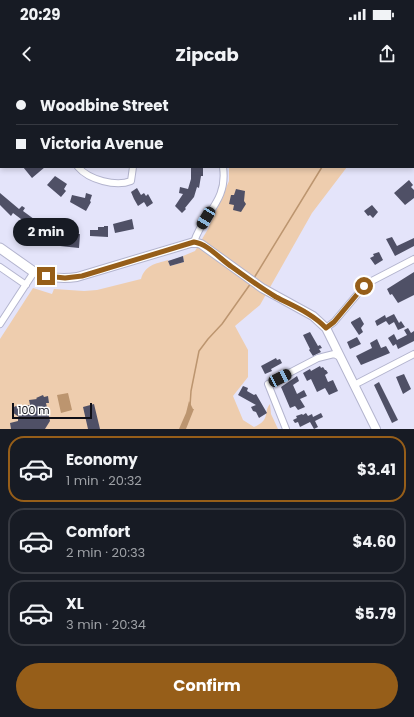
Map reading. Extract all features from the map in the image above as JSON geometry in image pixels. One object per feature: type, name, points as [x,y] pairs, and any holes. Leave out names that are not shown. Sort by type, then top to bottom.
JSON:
[{"type":"main road","points":[[0,248],[34,272]]},
{"type":"street","points":[[79,168],[93,178],[125,184],[131,181],[133,168]]},
{"type":"street","points":[[194,242],[196,235],[221,194],[224,177],[223,168]]},
{"type":"street","points":[[0,324],[34,272],[52,278],[77,277],[194,242],[204,245],[262,288],[312,316],[326,328],[376,429]]},
{"type":"street","points":[[326,328],[334,322],[366,284],[414,259]]},
{"type":"street","points":[[0,267],[26,285]]},
{"type":"street","points":[[286,429],[268,384],[318,358],[336,354],[340,357]]},
{"type":"street","points":[[354,385],[414,354]]},
{"type":"shaded area","points":[[229,168],[346,168],[312,213],[260,305],[235,326],[248,350],[248,377],[233,396],[243,420],[254,427],[263,422],[270,404],[271,414],[278,429],[0,429],[0,339],[33,288],[52,294],[54,289],[84,291],[97,290],[141,279],[148,268],[168,260],[170,266],[184,262],[183,256],[195,251],[208,229],[229,181]]},
{"type":"shaded area","points":[[68,393],[72,410],[61,413],[57,395]]},
{"type":"shaded area","points":[[189,401],[194,409],[186,429],[179,429],[186,413]]},
{"type":"building","points":[[24,168],[44,168],[32,178]]},
{"type":"building","points":[[191,168],[203,168],[203,176],[201,176],[199,188],[197,187],[194,197],[182,213],[175,206],[183,194],[179,193],[180,187],[188,189],[191,179]]},
{"type":"building","points":[[55,176],[67,184],[64,189],[66,191],[61,197],[47,185]]},
{"type":"building","points":[[409,180],[413,185],[411,187],[414,190],[414,198],[405,205],[394,193]]},
{"type":"building","points":[[137,188],[141,195],[144,193],[146,196],[148,194],[153,203],[147,207],[144,202],[138,206],[131,192]]},
{"type":"building","points":[[236,189],[245,191],[244,201],[246,204],[241,212],[233,210],[234,205],[229,204],[231,195],[234,195]]},
{"type":"building","points":[[0,193],[19,209],[22,206],[25,208],[23,211],[38,222],[37,224],[46,229],[48,226],[57,231],[51,245],[39,239],[38,241],[31,238],[33,233],[23,225],[25,222],[13,213],[11,216],[0,205]]},
{"type":"building","points":[[86,193],[92,195],[91,202],[86,211],[70,202],[72,195],[85,198]]},
{"type":"building","points":[[372,205],[378,212],[373,218],[370,215],[368,216],[364,211]]},
{"type":"building","points":[[132,219],[134,229],[115,233],[113,224]]},
{"type":"building","points":[[108,226],[108,237],[90,236],[90,230],[98,230],[98,227]]},
{"type":"building","points":[[74,234],[80,234],[79,248],[60,246],[60,239],[65,240],[65,237],[73,237]]},
{"type":"building","points":[[392,237],[397,246],[414,238],[414,246],[395,256],[386,239]]},
{"type":"building","points":[[379,252],[383,260],[375,265],[370,258],[374,256],[373,254]]},
{"type":"building","points":[[183,256],[184,262],[170,266],[168,261]]},
{"type":"building","points":[[414,272],[414,295],[398,303],[392,294],[390,295],[387,289]]},
{"type":"building","points":[[394,314],[399,323],[401,321],[405,327],[398,330],[394,322],[389,325],[386,321],[377,326],[375,321],[385,315],[386,318]]},
{"type":"building","points":[[360,317],[364,324],[361,328],[363,332],[359,335],[351,322]]},
{"type":"building","points":[[408,328],[411,333],[414,331],[414,341],[398,349],[396,344],[393,346],[388,338],[394,334],[397,340],[407,335],[404,330]]},
{"type":"building","points":[[310,332],[318,346],[320,345],[322,348],[319,349],[321,352],[313,356],[303,335]]},
{"type":"building","points":[[357,337],[361,344],[350,349],[347,342]]},
{"type":"building","points":[[377,339],[381,348],[386,346],[390,353],[361,365],[356,356],[372,348],[370,343]]},
{"type":"building","points":[[276,358],[277,360],[280,359],[282,363],[271,369],[272,371],[265,374],[261,366]]},
{"type":"building","points":[[320,366],[321,368],[323,367],[328,373],[325,375],[328,382],[333,380],[338,391],[329,395],[325,388],[317,392],[311,379],[307,381],[303,373]]},
{"type":"building","points":[[404,374],[411,389],[403,394],[396,377]]},
{"type":"building","points":[[297,376],[299,381],[293,385],[297,394],[304,390],[307,396],[300,399],[305,407],[298,410],[295,406],[290,408],[281,387]]},
{"type":"building","points":[[379,382],[398,420],[392,423],[374,385]]},
{"type":"building","points":[[243,386],[248,388],[247,391],[254,395],[256,394],[267,413],[259,418],[251,407],[256,405],[238,395]]},
{"type":"building","points":[[43,395],[44,397],[48,396],[49,403],[46,403],[50,421],[45,429],[11,429],[10,423],[18,421],[19,417],[12,412],[14,407],[16,406],[21,410],[24,406],[30,405],[29,400],[37,399],[36,398]]},
{"type":"building","points":[[94,404],[100,429],[88,429],[83,407]]},
{"type":"building","points":[[306,413],[308,416],[312,414],[313,417],[321,413],[323,417],[315,421],[318,427],[314,429],[310,422],[300,427],[298,422],[295,423],[293,420],[297,418],[296,416]]},
{"type":"waterway","points":[[254,278],[321,168]]},
{"type":"waterway","points":[[190,406],[191,391],[199,351],[222,324],[251,283]]},
{"type":"route","points":[[46,276],[52,278],[71,278],[82,276],[194,242],[204,245],[262,288],[316,318],[326,328],[332,325],[364,286]]}]
